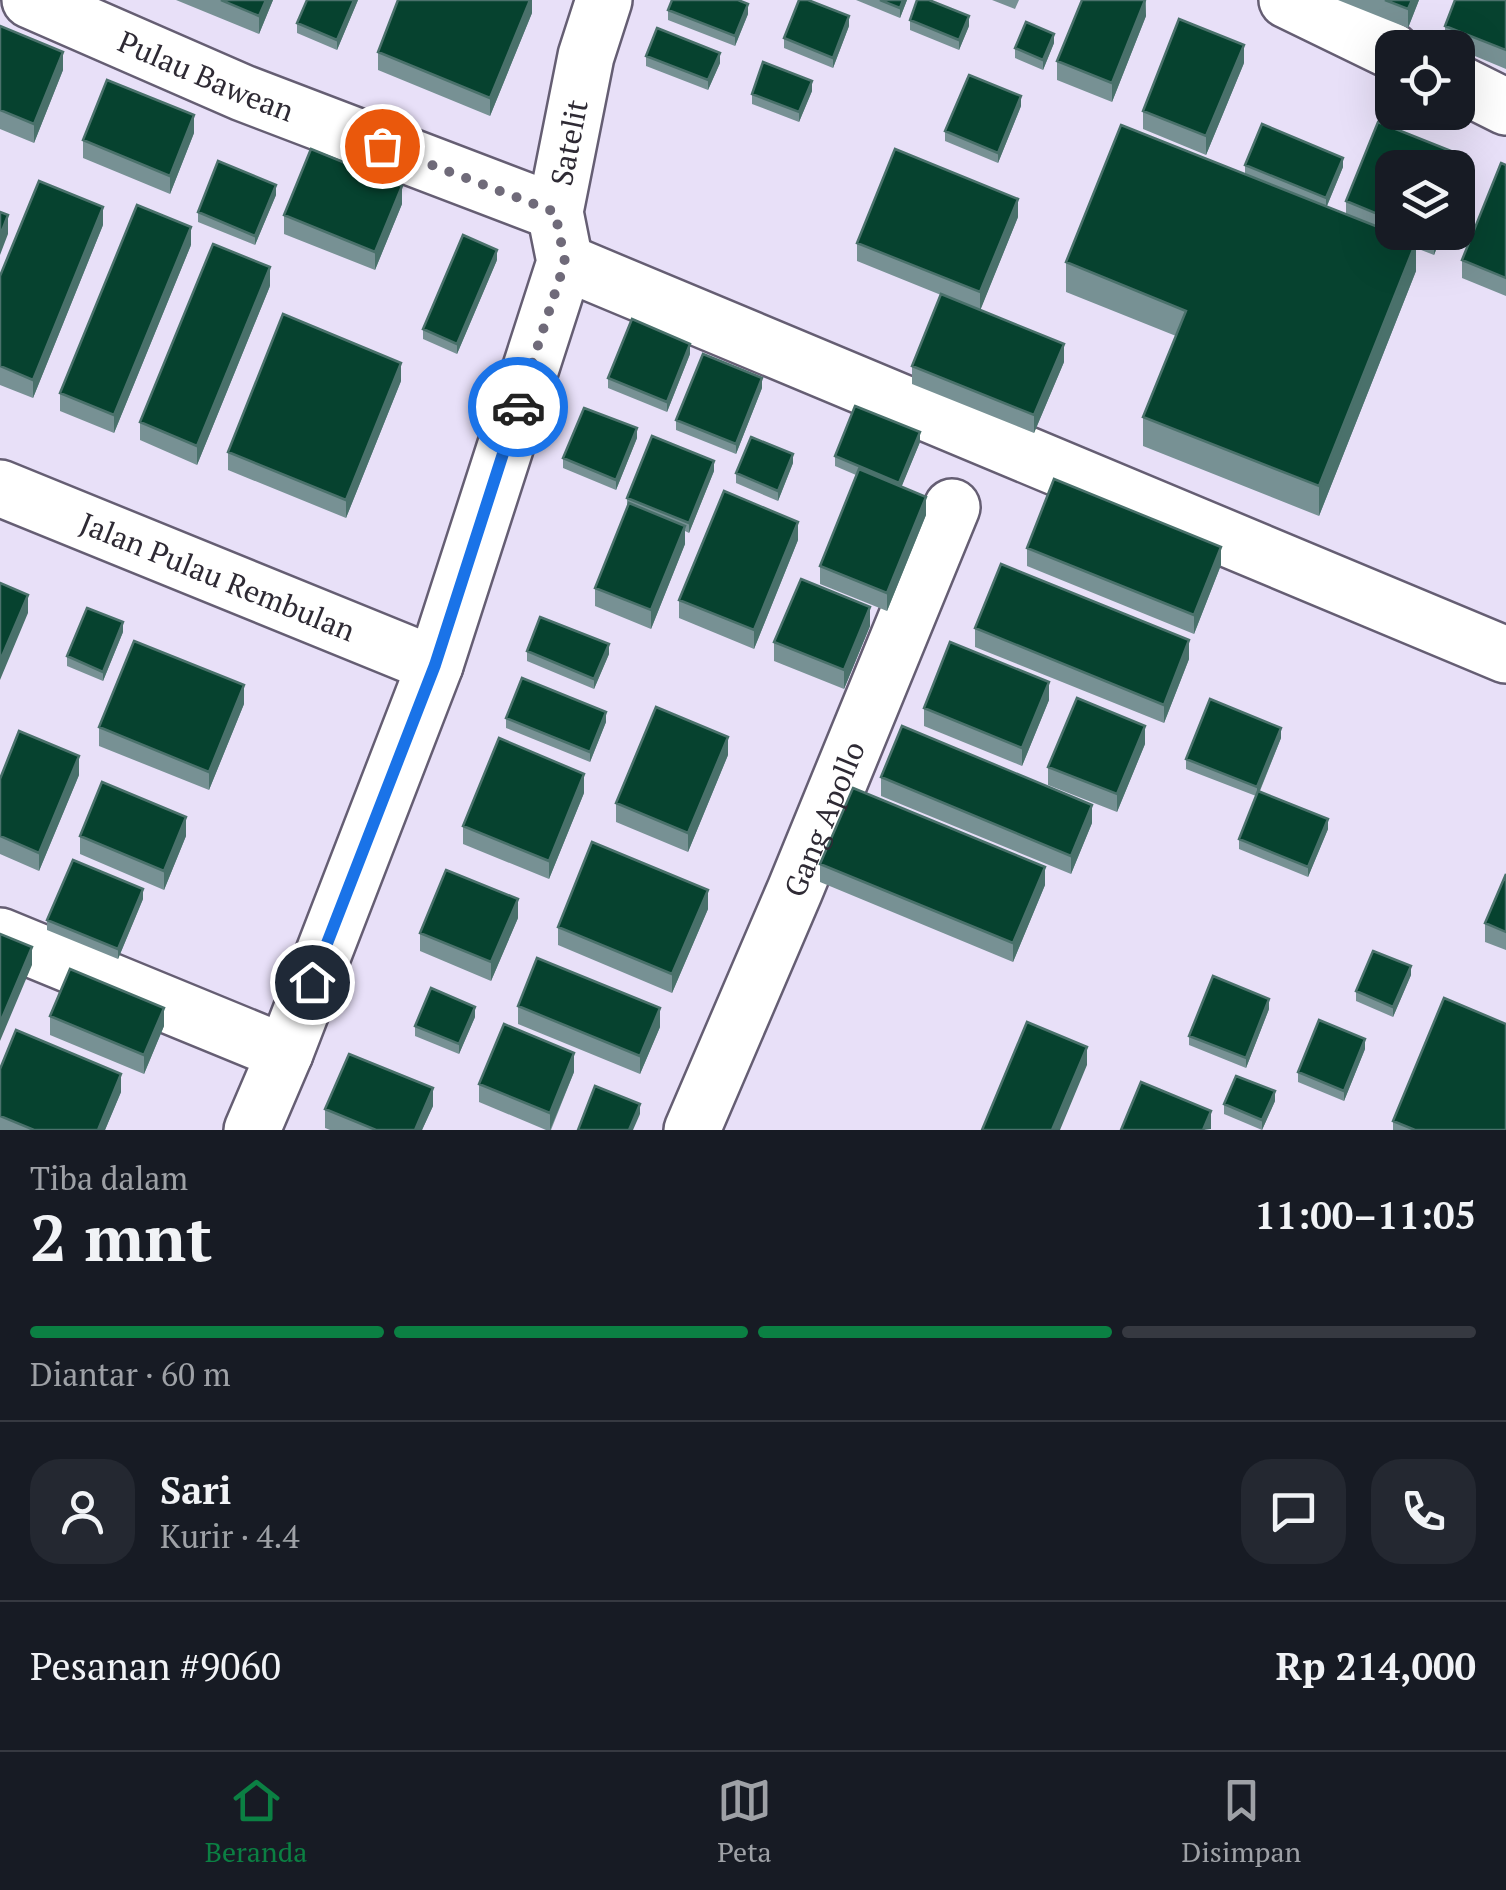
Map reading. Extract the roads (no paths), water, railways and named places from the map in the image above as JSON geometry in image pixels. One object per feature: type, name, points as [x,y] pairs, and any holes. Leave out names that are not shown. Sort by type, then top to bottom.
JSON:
[{"type":"street","name":"Pulau Bawean","points":[[30,0],[1506,655]]},
{"type":"street","name":"Satelit","points":[[252,1130],[286,1053],[435,665],[560,237],[586,56],[604,0]]},
{"type":"street","points":[[1287,0],[1375,43]]},
{"type":"street","points":[[1475,91],[1506,106]]},
{"type":"street","name":"Jalan Pulau Rembulan","points":[[0,488],[435,665]]},
{"type":"street","name":"Gang Apollo","points":[[692,1130],[952,507]]},
{"type":"street","points":[[0,936],[286,1053]]}]
